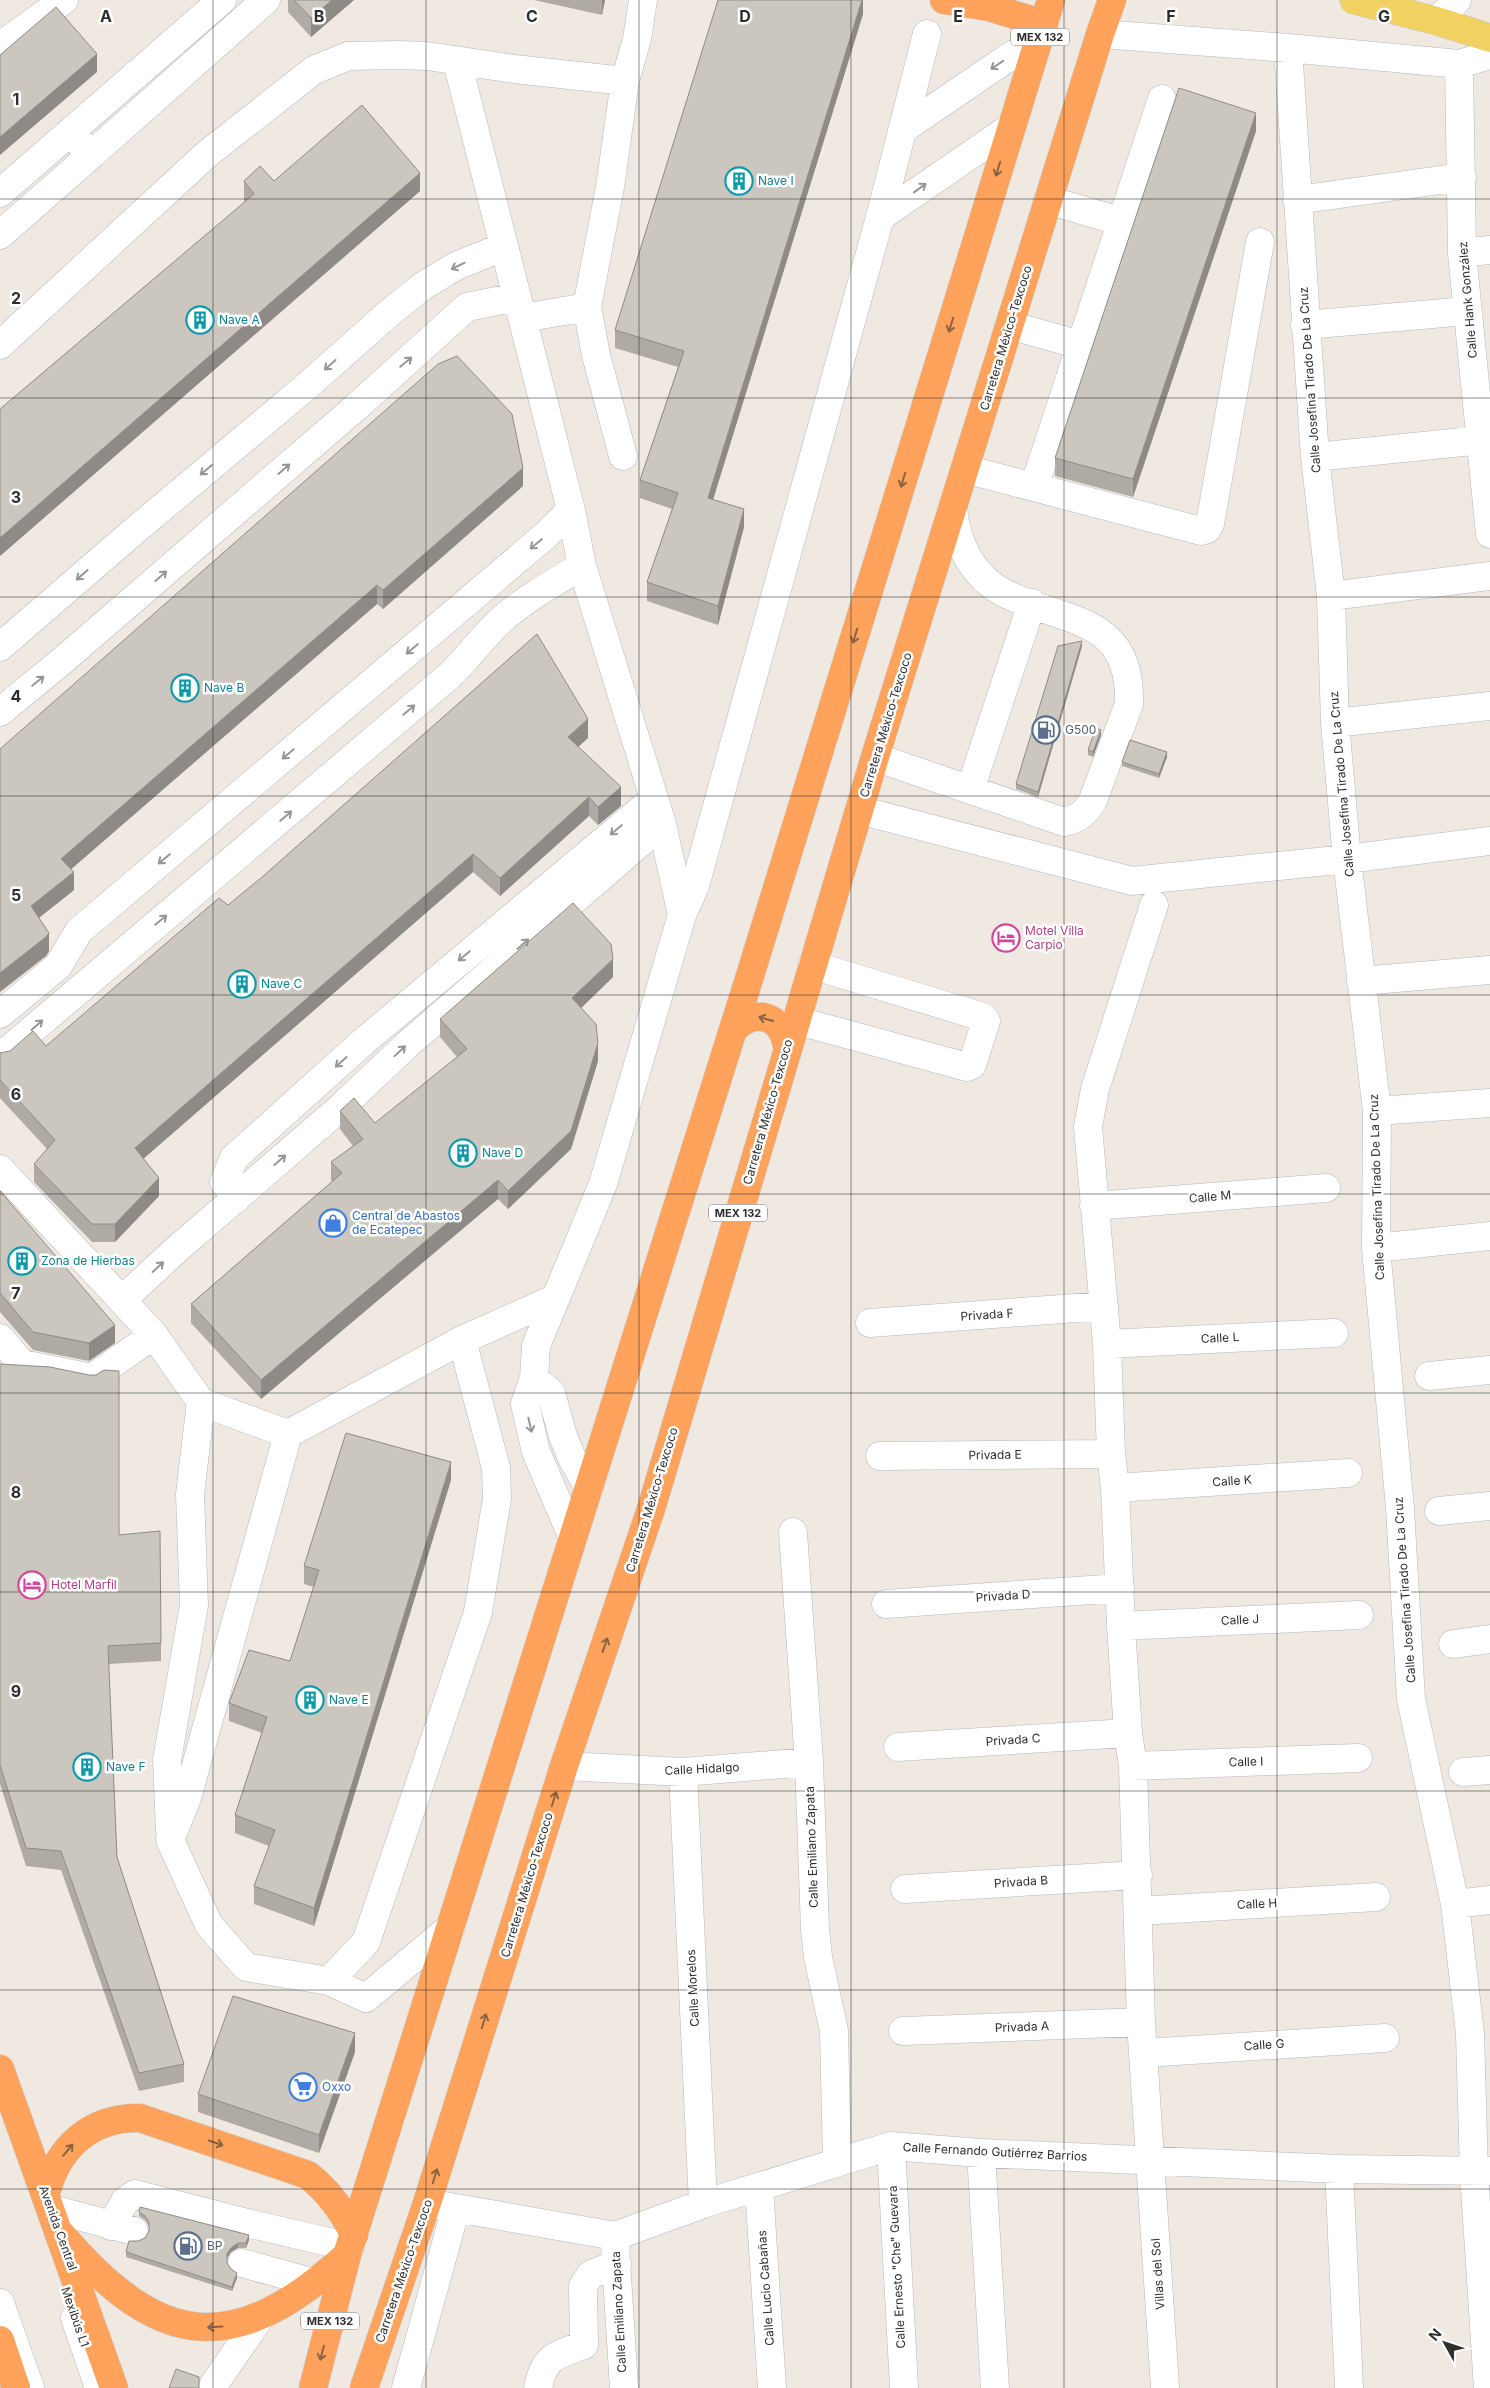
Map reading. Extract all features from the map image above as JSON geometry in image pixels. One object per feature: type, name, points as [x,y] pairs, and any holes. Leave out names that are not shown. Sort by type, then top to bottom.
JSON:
[{"type":"highway","points":[[944,0],[995,9],[1039,40]]},
{"type":"highway","name":"MEX 132","points":[[1100,34],[1112,0]]},
{"type":"highway","name":"Carretera México-Texcoco","points":[[364,2388],[427,2204],[564,1766],[651,1509],[795,1020],[875,757],[1100,34]]},
{"type":"highway","name":"MEX 132","points":[[313,2388],[350,2246],[749,979],[1039,40]]},
{"type":"highway","points":[[749,979],[758,994],[773,1003],[791,1001],[809,977]]},
{"type":"highway","points":[[733,1030],[748,1019],[766,1018],[782,1029],[788,1046]]},
{"type":"highway","name":"Avenida Central","points":[[0,2069],[61,2234],[114,2388]]},
{"type":"highway","points":[[49,2201],[56,2165],[75,2142],[92,2129],[112,2120],[140,2118],[308,2175],[331,2196],[348,2221],[350,2246],[314,2283],[261,2316],[225,2327],[206,2328],[171,2322],[154,2314],[118,2291],[80,2256],[61,2234]]},
{"type":"highway","points":[[0,2340],[16,2388]]},
{"type":"main road","points":[[1354,0],[1437,21],[1490,38]]},
{"type":"street","points":[[0,46],[64,0]]},
{"type":"street","points":[[0,193],[222,0]]},
{"type":"street","points":[[0,235],[266,0]]},
{"type":"street","points":[[623,456],[596,355],[587,307],[610,187],[625,81],[637,39],[643,0]]},
{"type":"street","points":[[1437,21],[1457,0]]},
{"type":"street","points":[[573,1538],[536,1449],[525,1404],[534,1378],[536,1346],[603,1184],[682,915],[695,886],[880,217],[927,34]]},
{"type":"street","points":[[1100,34],[1288,48],[1459,64],[1490,55]]},
{"type":"street","points":[[900,140],[1006,59],[1039,40]]},
{"type":"street","name":"Calle Josefina Tirado De La Cruz","points":[[1288,48],[1315,457],[1331,596],[1335,723],[1347,859],[1376,1111],[1376,1248],[1400,1508],[1412,1699],[1456,1904],[1480,2033],[1488,2388]]},
{"type":"street","points":[[0,345],[208,154],[314,70],[348,56],[427,56],[625,81]]},
{"type":"street","points":[[457,61],[503,247],[572,510],[582,566],[658,811],[682,915]]},
{"type":"street","name":"Calle Hank González","points":[[1459,64],[1462,253],[1490,534]]},
{"type":"street","points":[[1034,487],[1162,99]]},
{"type":"street","points":[[880,217],[1011,127]]},
{"type":"street","points":[[71,132],[91,155]]},
{"type":"street","points":[[1297,200],[1462,177]]},
{"type":"street","points":[[1048,200],[1122,222]]},
{"type":"street","points":[[965,469],[1201,531],[1207,530],[1210,524],[1260,242]]},
{"type":"street","points":[[0,647],[140,525],[307,386],[388,314],[424,286],[456,266],[503,247]]},
{"type":"street","points":[[1462,253],[1490,250]]},
{"type":"street","points":[[0,712],[62,662],[354,409],[467,307],[587,307]]},
{"type":"street","points":[[1305,325],[1467,311]]},
{"type":"street","points":[[1009,325],[1081,346]]},
{"type":"street","points":[[1315,457],[1482,440]]},
{"type":"street","points":[[875,757],[1064,822],[1078,818],[1093,800],[1129,704],[1129,689],[1124,667],[1115,647],[1105,636],[1080,620],[1006,594],[979,573],[962,548],[957,534],[953,507]]},
{"type":"street","points":[[0,1014],[58,966],[79,931],[546,535],[572,510]]},
{"type":"street","points":[[0,1057],[449,676],[472,654],[498,623],[529,597],[582,566]]},
{"type":"street","points":[[1331,596],[1490,576]]},
{"type":"street","points":[[970,790],[1032,603]]},
{"type":"street","points":[[1335,723],[1490,706]]},
{"type":"street","points":[[859,810],[1132,881],[1347,859],[1490,841]]},
{"type":"street","points":[[122,1300],[340,1108],[658,811]]},
{"type":"street","name":"Villas del Sol","points":[[1154,905],[1095,1089],[1088,1127],[1107,1344],[1111,1454],[1115,1488],[1128,1732],[1134,1766],[1141,2022],[1165,2388]]},
{"type":"street","points":[[66,952],[83,985]]},
{"type":"street","points":[[1361,981],[1490,970]]},
{"type":"street","points":[[795,1020],[967,1067],[972,1064],[986,1021],[983,1017],[809,977]]},
{"type":"street","points":[[1376,1111],[1490,1103]]},
{"type":"street","points":[[0,1169],[154,1335],[201,1402],[288,1434]]},
{"type":"street","name":"Calle M","points":[[1094,1206],[1326,1188]]},
{"type":"street","points":[[1376,1248],[1490,1236]]},
{"type":"street","points":[[170,1840],[187,1798],[288,1434],[462,1340],[554,1299]]},
{"type":"street","name":"Privada F","points":[[870,1325],[1104,1306]]},
{"type":"street","name":"Calle L","points":[[1107,1344],[1334,1333]]},
{"type":"street","points":[[0,1338],[22,1364],[92,1378],[154,1335]]},
{"type":"street","points":[[328,1981],[366,1942],[478,1612],[497,1499],[496,1468],[462,1340]]},
{"type":"street","points":[[1429,1376],[1490,1370]]},
{"type":"street","points":[[534,1378],[551,1393],[569,1451],[589,1488]]},
{"type":"street","points":[[201,1402],[190,1494],[194,1605],[167,1760],[170,1840],[209,1925],[246,1967],[328,1981],[366,1998],[451,1927]]},
{"type":"street","name":"Privada E","points":[[880,1456],[1111,1454]]},
{"type":"street","name":"Calle K","points":[[1115,1488],[1348,1473]]},
{"type":"street","points":[[1439,1511],[1490,1506]]},
{"type":"street","name":"Calle Emiliano Zapata","points":[[793,1532],[809,1762],[815,1929],[818,1957],[834,2031],[837,2161]]},
{"type":"street","name":"Privada D","points":[[886,1604],[1120,1588]]},
{"type":"street","name":"Calle J","points":[[1121,1626],[1359,1615]]},
{"type":"street","points":[[1454,1644],[1490,1639]]},
{"type":"street","name":"Privada C","points":[[898,1747],[1128,1732]]},
{"type":"street","name":"Calle I","points":[[1134,1766],[1358,1758]]},
{"type":"street","name":"Calle Hidalgo","points":[[564,1766],[683,1772],[809,1762]]},
{"type":"street","points":[[1463,1772],[1490,1770]]},
{"type":"street","name":"Calle Morelos","points":[[683,1772],[703,2204]]},
{"type":"street","name":"Privada B","points":[[905,1890],[1138,1875]]},
{"type":"street","points":[[353,1993],[424,1925],[461,1894]]},
{"type":"street","name":"Calle H","points":[[1138,1911],[1376,1897]]},
{"type":"street","points":[[1456,1904],[1490,1900]]},
{"type":"street","name":"Privada A","points":[[903,2031],[1141,2022]]},
{"type":"street","name":"Calle G","points":[[1144,2053],[1386,2038]]},
{"type":"street","name":"Mexibús L1","points":[[0,2105],[5,2112],[99,2388]]},
{"type":"street","name":"Calle Fernando Gutiérrez Barrios","points":[[427,2204],[615,2236],[703,2204],[837,2161],[891,2146],[981,2153],[1150,2161],[1339,2169],[1482,2172]]},
{"type":"street","name":"Calle Ernesto \"Che\" Guevara","points":[[891,2146],[904,2388]]},
{"type":"street","points":[[981,2153],[995,2388]]},
{"type":"street","points":[[1339,2169],[1349,2388]]},
{"type":"street","name":"Calle Lucio Cabañas","points":[[760,2187],[772,2388]]},
{"type":"street","points":[[49,2201],[122,2228],[125,2201],[135,2194],[251,2224],[350,2246]]},
{"type":"street","points":[[374,2360],[409,2378],[456,2208]]},
{"type":"street","name":"Calle Emiliano Zapata","points":[[615,2236],[624,2388]]},
{"type":"street","points":[[242,2263],[314,2283]]},
{"type":"street","points":[[538,2388],[544,2368],[552,2356],[584,2346],[583,2286],[591,2274],[616,2264]]},
{"type":"street","points":[[0,2303],[30,2388]]},
{"type":"street","points":[[213,2386],[261,2316]]},
{"type":"building","points":[[294,0],[332,0],[311,18]]},
{"type":"building","name":"Nave I","points":[[718,0],[862,0],[708,498],[744,509],[718,606],[647,582],[678,493],[640,480],[684,351],[615,330]]},
{"type":"building","points":[[56,7],[97,54],[0,137],[0,55]]},
{"type":"building","points":[[1179,88],[1256,113],[1133,479],[1055,458]]},
{"type":"building","name":"Nave A","points":[[362,105],[420,173],[0,538],[0,409],[254,194],[244,181],[260,166],[274,181]]},
{"type":"building","name":"Nave B","points":[[457,356],[512,414],[523,468],[383,590],[377,585],[61,859],[74,872],[31,906],[49,933],[0,973],[0,749],[438,364]]},
{"type":"building","name":"Nave C","points":[[537,634],[588,719],[568,737],[621,787],[598,807],[589,797],[500,878],[473,854],[135,1148],[159,1178],[115,1224],[92,1224],[34,1164],[55,1140],[0,1080],[0,1053],[10,1051],[33,1031],[46,1046],[219,898],[228,905]]},
{"type":"building","name":"G500","points":[[1082,641],[1038,792],[1016,784],[1058,646]]},
{"type":"building","points":[[1096,728],[1101,730],[1093,752],[1088,750]]},
{"type":"building","points":[[1130,740],[1167,752],[1159,774],[1122,762]]},
{"type":"building","name":"Nave D","points":[[573,903],[611,944],[613,959],[572,998],[596,1024],[598,1043],[571,1131],[508,1191],[498,1180],[261,1380],[191,1304],[342,1173],[331,1162],[363,1139],[340,1111],[354,1098],[375,1123],[467,1049],[440,1019]]},
{"type":"building","name":"Zona de Hierbas","points":[[0,1191],[115,1325],[89,1343],[33,1332],[0,1293]]},
{"type":"building","points":[[0,1364],[50,1367],[89,1375],[96,1375],[104,1370],[119,1371],[119,1535],[160,1531],[161,1643],[108,1646],[117,1857],[184,2064],[139,2073],[61,1851],[26,1848],[0,1765]]},
{"type":"building","name":"Nave E","points":[[346,1433],[451,1462],[314,1908],[254,1886],[275,1830],[235,1815],[267,1717],[229,1703],[249,1650],[290,1661],[319,1570],[304,1566]]},
{"type":"building","points":[[233,1996],[355,2033],[319,2135],[198,2094]]},
{"type":"building","name":"BP","points":[[140,2207],[249,2235],[246,2243],[238,2243],[227,2254],[227,2263],[237,2273],[232,2287],[126,2252],[129,2241],[138,2241],[145,2238],[149,2231],[149,2222],[139,2212]]},
{"type":"building","points":[[176,2369],[199,2377],[199,2388],[169,2388]]},
{"type":"place","name":"Nave I","points":[[739,181]]},
{"type":"place","name":"Nave A","points":[[200,320]]},
{"type":"place","name":"Nave B","points":[[185,688]]},
{"type":"place","name":"G500","points":[[1046,730]]},
{"type":"place","name":"Motel Villa Carpio","points":[[1006,938]]},
{"type":"place","name":"Nave C","points":[[242,984]]},
{"type":"place","name":"Nave D","points":[[463,1153]]},
{"type":"place","name":"Central de Abastos de Ecatepec","points":[[333,1223]]},
{"type":"place","name":"Zona de Hierbas","points":[[22,1261]]},
{"type":"place","name":"Hotel Marfil","points":[[32,1585]]},
{"type":"place","name":"Nave E","points":[[310,1700]]},
{"type":"place","name":"Nave F","points":[[87,1767]]},
{"type":"place","name":"Oxxo","points":[[303,2087]]},
{"type":"place","name":"BP","points":[[188,2246]]}]
